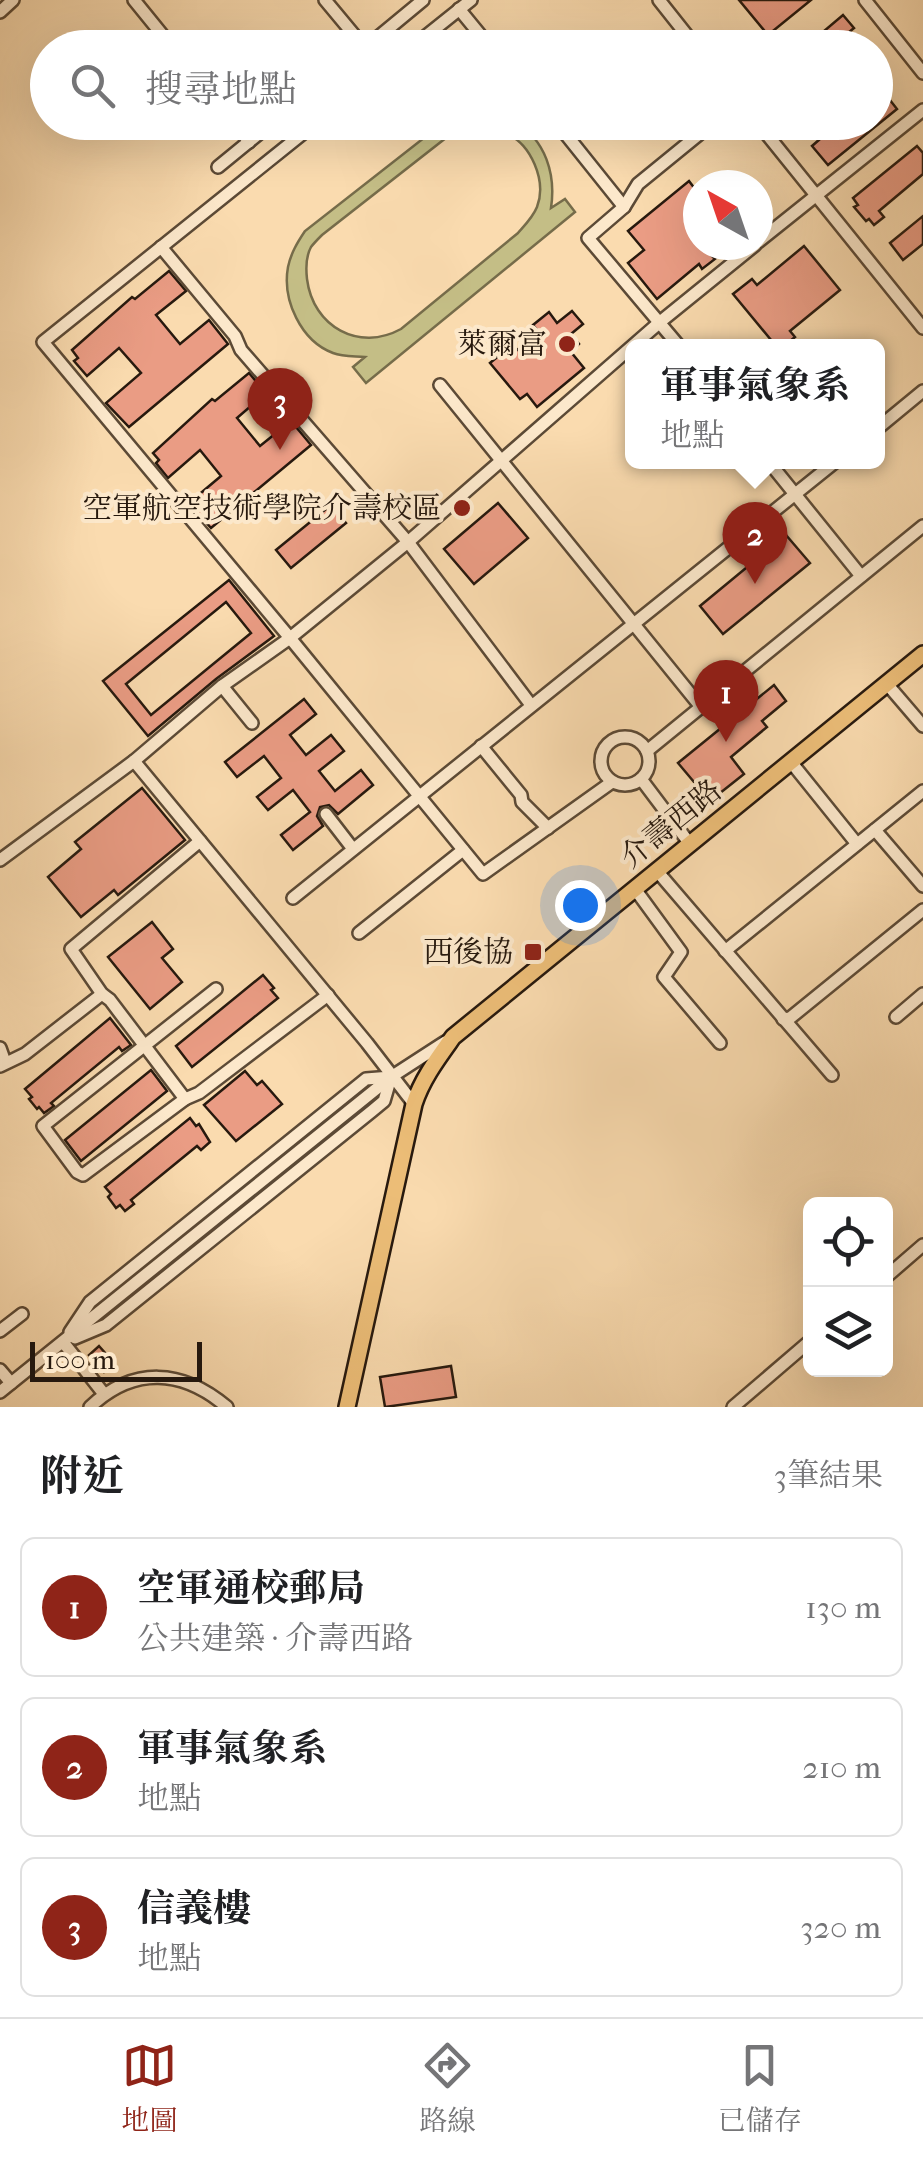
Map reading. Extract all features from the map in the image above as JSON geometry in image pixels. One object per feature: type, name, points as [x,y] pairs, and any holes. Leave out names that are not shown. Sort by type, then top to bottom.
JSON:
[{"type":"main road","name":"介壽西路","points":[[348,1407],[414,1104],[431,1066],[453,1037],[923,654]]},
{"type":"street","points":[[0,12],[13,0]]},
{"type":"street","points":[[134,0],[158,30]]},
{"type":"street","points":[[325,0],[350,30]]},
{"type":"street","points":[[387,30],[423,0]]},
{"type":"street","points":[[434,30],[471,0]]},
{"type":"street","points":[[659,0],[683,30]]},
{"type":"street","points":[[865,0],[892,30]]},
{"type":"street","points":[[460,9],[477,30]]},
{"type":"street","points":[[893,32],[919,61],[923,73]]},
{"type":"street","points":[[893,134],[923,110]]},
{"type":"street","points":[[218,168],[251,140]]},
{"type":"street","points":[[295,140],[42,342],[483,874],[612,782]]},
{"type":"street","points":[[570,140],[624,208]]},
{"type":"street","points":[[673,339],[588,238],[624,208],[638,184],[692,140]]},
{"type":"street","points":[[771,140],[923,328]]},
{"type":"street","points":[[773,230],[885,140]]},
{"type":"street","points":[[161,248],[235,336],[241,350],[408,542],[531,705]]},
{"type":"street","points":[[641,339],[736,260]]},
{"type":"street","points":[[0,860],[134,761],[222,686],[290,638],[408,542],[625,353]]},
{"type":"street","points":[[440,386],[702,707]]},
{"type":"street","points":[[885,422],[923,391]]},
{"type":"street","points":[[775,469],[861,576]]},
{"type":"street","points":[[293,898],[826,469]]},
{"type":"street","points":[[647,751],[923,526]]},
{"type":"street","points":[[887,684],[923,726]]},
{"type":"street","points":[[222,686],[252,723]]},
{"type":"street","points":[[636,739],[647,751],[648,766],[640,780],[626,785],[612,782],[602,769],[602,752],[612,740],[636,739]]},
{"type":"street","points":[[481,746],[522,802],[548,828]]},
{"type":"street","points":[[134,761],[414,1104]]},
{"type":"street","points":[[791,762],[858,844]]},
{"type":"street","points":[[640,780],[690,844]]},
{"type":"street","points":[[725,952],[923,792]]},
{"type":"street","points":[[326,814],[353,849]]},
{"type":"street","points":[[875,830],[923,886]]},
{"type":"street","points":[[185,1099],[71,949],[200,841]]},
{"type":"street","points":[[360,933],[463,850]]},
{"type":"street","points":[[657,871],[832,1075]]},
{"type":"street","points":[[635,889],[681,952],[664,976],[720,1042]]},
{"type":"street","points":[[783,1019],[790,1018],[923,910]]},
{"type":"street","points":[[216,989],[43,1126],[78,1172],[83,1174],[185,1099],[199,1093],[328,995]]},
{"type":"street","points":[[0,1048],[2,1064],[25,1054],[102,994]]},
{"type":"street","points":[[896,1017],[923,994]]},
{"type":"street","name":"介壽西路","points":[[10,1384],[391,1077],[453,1037]]},
{"type":"street","name":"介壽西路","points":[[63,1342],[90,1302],[209,1205],[366,1079],[391,1077]]},
{"type":"street","name":"介壽西路","points":[[63,1342],[106,1326],[384,1101],[391,1077]]},
{"type":"street","points":[[311,1123],[329,1145]]},
{"type":"street","points":[[260,1164],[278,1186]]},
{"type":"street","points":[[209,1205],[227,1228]]},
{"type":"street","points":[[893,1271],[923,1246]]},
{"type":"street","points":[[158,1247],[175,1270]]},
{"type":"street","points":[[0,1331],[22,1314]]},
{"type":"street","points":[[63,1342],[104,1394]]},
{"type":"street","points":[[733,1407],[803,1347]]},
{"type":"street","points":[[0,1370],[10,1384]]},
{"type":"street","points":[[90,1407],[104,1394],[132,1381],[158,1377],[184,1380],[209,1392],[227,1407]]},
{"type":"shaded area","points":[[421,140],[443,140],[311,247],[307,279],[318,310],[340,331],[369,338],[401,329],[529,221],[537,207],[540,186],[529,154],[516,140],[535,140],[541,148],[552,183],[551,208],[565,199],[575,212],[366,383],[353,367],[365,357],[345,356],[322,347],[303,329],[291,306],[289,262],[305,231]]},
{"type":"building","points":[[739,0],[811,0],[774,30],[764,30]]},
{"type":"building","points":[[843,15],[854,28],[852,30],[825,30]]},
{"type":"building","points":[[819,140],[859,140],[828,165],[812,146]]},
{"type":"building","points":[[917,146],[923,153],[923,174],[879,211],[884,217],[874,225],[869,219],[866,221],[854,207],[858,205],[853,198]]},
{"type":"building","points":[[683,186],[683,260],[714,260],[702,269],[699,264],[657,299],[628,263],[644,250],[628,231]]},
{"type":"building","points":[[923,216],[923,244],[903,260],[890,243]]},
{"type":"building","points":[[804,246],[840,290],[790,331],[793,339],[770,339],[733,294],[752,279],[757,285]]},
{"type":"building","points":[[169,271],[186,291],[156,315],[180,344],[209,320],[228,344],[129,427],[106,403],[141,373],[119,348],[87,376],[74,361],[78,358],[72,350],[132,297],[135,299]]},
{"type":"building","points":[[572,311],[583,324],[571,334],[579,344],[571,352],[584,368],[537,407],[527,394],[520,399],[490,363],[512,345],[517,350],[539,332],[533,325],[549,312],[557,323]]},
{"type":"building","points":[[249,373],[266,393],[237,418],[260,446],[291,421],[311,445],[211,528],[189,503],[221,476],[200,450],[168,478],[153,453],[212,399],[215,401]]},
{"type":"building","points":[[498,503],[528,538],[474,584],[444,549]]},
{"type":"building","points":[[331,505],[346,523],[291,568],[276,550]]},
{"type":"building","points":[[786,535],[810,563],[723,634],[700,606]]},
{"type":"building","points":[[229,580],[274,636],[148,736],[103,681]],"holes":[[[226,602],[251,633],[151,715],[126,684]]]},
{"type":"building","points":[[774,685],[786,701],[762,721],[767,727],[731,757],[744,774],[710,801],[678,763]]},
{"type":"building","points":[[304,699],[316,714],[290,735],[306,755],[331,735],[344,751],[319,771],[335,791],[361,770],[373,785],[338,814],[329,805],[320,807],[317,816],[323,826],[293,850],[281,835],[310,812],[293,790],[268,810],[257,797],[281,778],[264,756],[237,777],[225,762]]},
{"type":"building","points":[[142,788],[185,840],[118,895],[114,890],[81,917],[48,877],[81,849],[75,842]]},
{"type":"building","points":[[152,922],[173,949],[162,958],[182,982],[150,1009],[108,957]]},
{"type":"building","points":[[263,975],[278,998],[192,1067],[176,1046]]},
{"type":"building","points":[[110,1018],[131,1045],[122,1051],[119,1047],[44,1113],[37,1109],[25,1089]]},
{"type":"building","points":[[151,1070],[167,1091],[81,1161],[65,1140]]},
{"type":"building","points":[[245,1071],[257,1085],[262,1081],[282,1104],[236,1141],[204,1105]]},
{"type":"building","points":[[190,1118],[196,1126],[199,1124],[210,1142],[201,1150],[197,1146],[131,1200],[134,1204],[125,1211],[120,1205],[116,1208],[105,1187]]},
{"type":"building","points":[[99,1346],[114,1363],[104,1372],[89,1355]]},
{"type":"building","points":[[451,1366],[456,1397],[385,1407],[380,1377]]},
{"type":"place","name":"萊爾富","points":[[567,344]]},
{"type":"place","name":"信義樓","points":[[280,450]]},
{"type":"place","name":"空軍航空技術學院介壽校區","points":[[462,508]]},
{"type":"place","name":"軍事氣象系","points":[[755,584]]},
{"type":"place","name":"空軍通校郵局","points":[[726,742]]},
{"type":"place","name":"西後協","points":[[533,952]]}]
